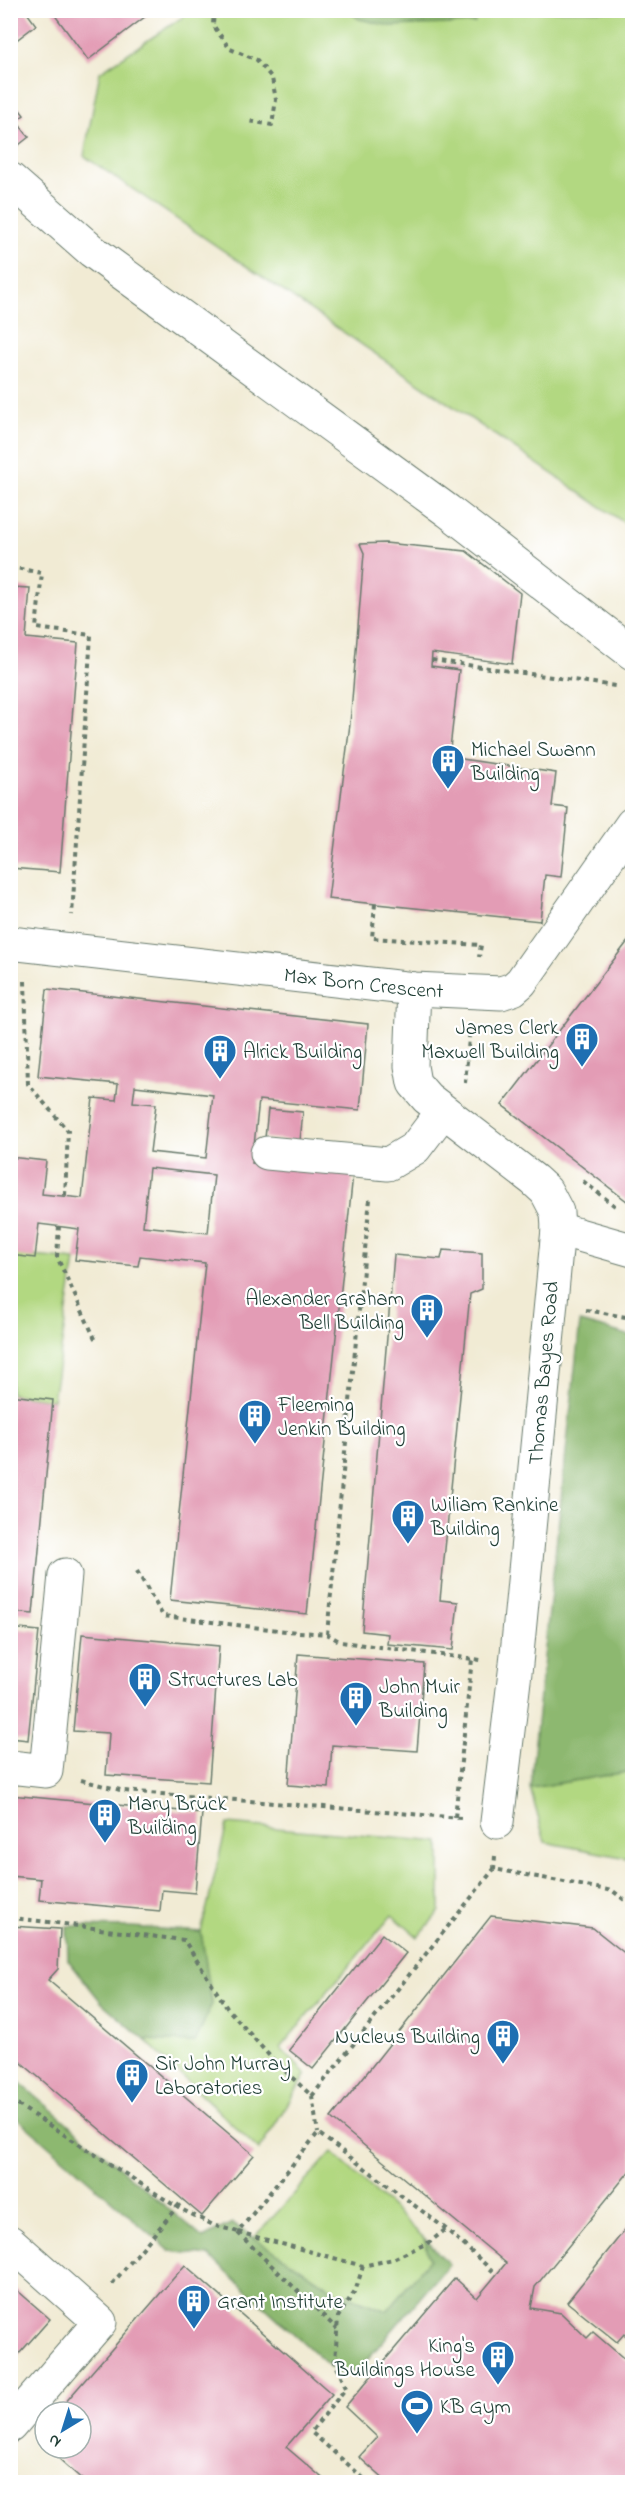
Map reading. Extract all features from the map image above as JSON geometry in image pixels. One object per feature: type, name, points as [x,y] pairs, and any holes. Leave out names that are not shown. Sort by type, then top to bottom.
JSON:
[{"type":"lane","points":[[10,179],[92,251],[448,511],[633,653]]},
{"type":"lane","name":"Max Born Crescent","points":[[17,944],[414,989],[493,994],[513,989],[520,982],[633,824]]},
{"type":"lane","name":"Thomas Bayes Road","points":[[414,989],[411,1066],[414,1083],[443,1111],[534,1180],[546,1191],[557,1212],[558,1229],[549,1303],[516,1664],[497,1822]]},
{"type":"lane","points":[[267,1153],[388,1164],[415,1148],[443,1111]]},
{"type":"lane","points":[[558,1229],[633,1250]]},
{"type":"lane","points":[[10,1767],[46,1771],[65,1575]]},
{"type":"lane","points":[[10,2242],[100,2322],[10,2426]]},
{"type":"path","points":[[214,10],[213,25],[230,49],[257,60],[272,78],[276,100],[272,125],[249,121]]},
{"type":"path","points":[[10,243],[11,235]]},
{"type":"path","points":[[10,567],[42,573],[36,628],[92,635],[70,950]]},
{"type":"path","points":[[432,660],[621,687]]},
{"type":"path","points":[[17,944],[28,1084],[68,1131],[65,1196]]},
{"type":"path","points":[[327,1634],[367,1223]]},
{"type":"path","points":[[59,1226],[57,1257],[97,1343]]},
{"type":"path","points":[[549,1303],[633,1318]]},
{"type":"path","points":[[136,1571],[163,1616],[327,1634],[341,1642],[516,1664]]},
{"type":"path","points":[[455,1817],[472,1659]]},
{"type":"path","points":[[46,1771],[124,1791],[497,1822],[494,1869],[312,2096]]},
{"type":"path","points":[[494,1869],[613,1891],[633,1906]]},
{"type":"path","points":[[10,1918],[62,1922],[119,1933],[184,1940],[227,2008],[274,2061],[312,2096],[318,2133],[446,2229],[496,2274]]},
{"type":"path","points":[[10,2100],[177,2207],[213,2225],[363,2266],[393,2259],[430,2242],[446,2229]]},
{"type":"path","points":[[238,2232],[318,2133]]},
{"type":"path","points":[[88,2312],[183,2200]]},
{"type":"path","points":[[238,2232],[337,2329]]},
{"type":"path","points":[[363,2266],[356,2289],[338,2317],[335,2362],[346,2388],[311,2432],[368,2482]]},
{"type":"path","points":[[10,2474],[20,2482]]},
{"type":"green space","points":[[183,11],[632,11],[632,528],[84,156],[100,72],[183,17]]},
{"type":"green space","points":[[348,11],[475,11],[475,23],[390,26],[359,19]]},
{"type":"green space","points":[[11,1254],[75,1260],[53,1400],[11,1394]]},
{"type":"green space","points":[[580,1322],[632,1336],[632,1771],[530,1788]]},
{"type":"green space","points":[[632,1771],[632,1859],[545,1842],[530,1788]]},
{"type":"green space","points":[[227,1824],[440,1842],[440,1911],[418,1937],[392,1915],[280,2048],[306,2074],[259,2150],[145,2040],[195,2042],[212,2004],[201,1932]]},
{"type":"green space","points":[[67,1926],[132,1927],[201,1932],[212,2004],[195,2042],[145,2040],[102,2003],[68,1960]]},
{"type":"green space","points":[[19,2082],[203,2238],[232,2223],[333,2290],[387,2311],[430,2259],[424,2238],[449,2264],[359,2369],[339,2375],[209,2256],[170,2251],[11,2113],[11,2099]]},
{"type":"green space","points":[[332,2152],[424,2238],[430,2259],[387,2311],[333,2290],[254,2238]]},
{"type":"building","points":[[10,10],[25,10],[36,25],[10,45]]},
{"type":"building","points":[[51,10],[154,10],[88,60]]},
{"type":"building","points":[[10,97],[24,115],[16,121],[29,137],[10,152]]},
{"type":"building","name":"Michael Swann Building","points":[[385,543],[466,551],[520,593],[512,664],[432,653],[431,666],[459,670],[449,757],[556,773],[552,806],[568,808],[561,877],[545,875],[540,921],[328,899],[350,724],[364,553],[360,544]]},
{"type":"building","points":[[10,587],[30,588],[26,638],[78,643],[60,872],[10,868]]},
{"type":"building","name":"James Clerk Maxwell Building","points":[[632,936],[632,1205],[502,1105]]},
{"type":"building","points":[[47,989],[368,1024],[360,1110],[259,1100],[252,1163],[353,1174],[307,1614],[170,1600],[205,1263],[140,1256],[138,1266],[75,1260],[79,1229],[39,1224],[35,1258],[10,1255],[10,1157],[46,1161],[42,1194],[82,1198],[93,1098],[116,1100],[118,1084],[38,1076]],"holes":[[[135,1086],[213,1095],[206,1158],[150,1152],[156,1104],[133,1102]],[[149,1168],[214,1175],[208,1233],[143,1226]]]},
{"type":"building","points":[[268,1109],[303,1112],[300,1141],[265,1138]]},
{"type":"building","points":[[443,1250],[482,1253],[482,1289],[470,1294],[440,1600],[458,1602],[453,1650],[387,1644],[388,1634],[362,1631],[394,1255],[441,1259]]},
{"type":"building","points":[[10,1395],[53,1400],[33,1614],[10,1612]]},
{"type":"building","points":[[10,1628],[39,1631],[28,1740],[10,1738]]},
{"type":"building","name":"Structures Lab","points":[[82,1634],[219,1646],[209,1782],[106,1775],[109,1733],[73,1731]]},
{"type":"building","name":"John Muir Building","points":[[298,1654],[424,1664],[417,1751],[332,1745],[329,1788],[288,1785]]},
{"type":"building","name":"Mary Brück Building","points":[[10,1795],[202,1813],[195,1893],[162,1890],[160,1911],[39,1900],[41,1879],[10,1876]]},
{"type":"building","name":"Nucleus Building","points":[[491,1916],[593,1928],[632,1959],[632,2168],[535,2287],[531,2308],[561,2313],[587,2338],[593,2332],[628,2362],[632,2357],[632,2482],[387,2482],[359,2457],[377,2437],[345,2407],[455,2278],[477,2298],[506,2263],[331,2118]]},
{"type":"building","name":"Sir John Murray Laboratories","points":[[10,1926],[60,1929],[58,1969],[48,1980],[254,2155],[202,2216],[10,2053]]},
{"type":"building","points":[[382,1934],[406,1953],[313,2069],[289,2050]]},
{"type":"building","points":[[632,2221],[632,2342],[624,2334],[617,2342],[567,2302]]},
{"type":"building","name":"Grant Institute","points":[[185,2265],[332,2394],[286,2447],[327,2482],[85,2482],[60,2460],[93,2460],[93,2400],[67,2400]]},
{"type":"building","points":[[10,2284],[50,2319],[10,2364]]},
{"type":"place","name":"Michael Swann Building","points":[[448,790]]},
{"type":"place","name":"James Clerk Maxwell Building","points":[[582,1068]]},
{"type":"place","name":"Alrick Building","points":[[220,1080]]},
{"type":"place","name":"Alexander Graham Bell Building","points":[[427,1339]]},
{"type":"place","name":"Fleeming Jenkin Building","points":[[255,1445]]},
{"type":"place","name":"Wiliam Rankine Building","points":[[408,1545]]},
{"type":"place","name":"Structures Lab","points":[[145,1708]]},
{"type":"place","name":"John Muir Building","points":[[356,1727]]},
{"type":"place","name":"Mary Brück Building","points":[[105,1844]]},
{"type":"place","name":"Nucleus Building","points":[[503,2065]]},
{"type":"place","name":"Sir John Murray Laboratories","points":[[132,2104]]},
{"type":"place","name":"Grant Institute","points":[[194,2330]]},
{"type":"place","name":"King's Buildings House","points":[[498,2386]]},
{"type":"place","name":"KB Gym","points":[[417,2435]]}]
